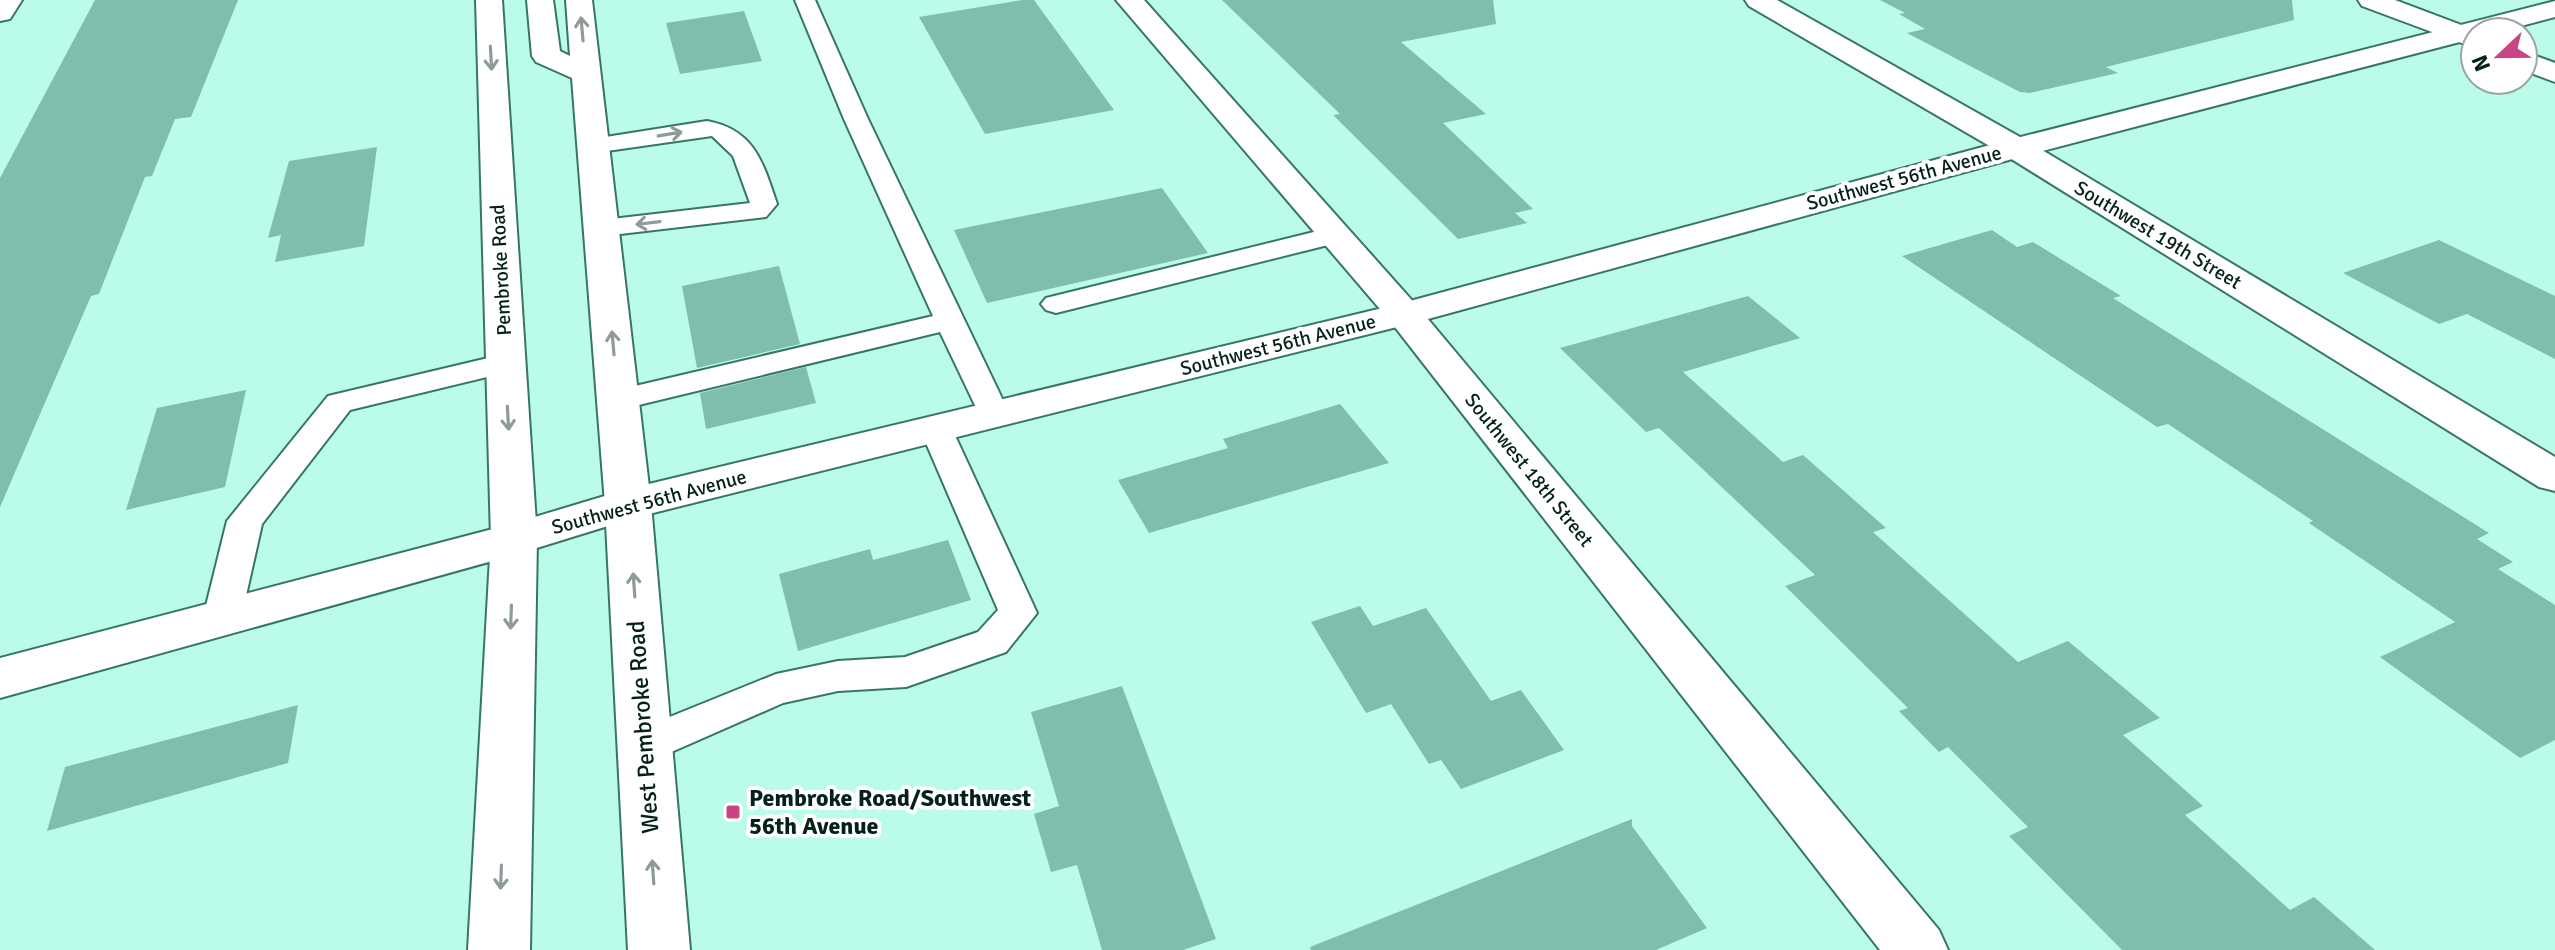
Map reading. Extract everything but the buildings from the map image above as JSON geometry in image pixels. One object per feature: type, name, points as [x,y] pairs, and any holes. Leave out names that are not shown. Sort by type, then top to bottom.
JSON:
[{"type":"street","points":[[0,13],[9,0]]},
{"type":"street","name":"Pembroke Road","points":[[489,0],[514,539]]},
{"type":"street","points":[[540,0],[546,56],[586,73]]},
{"type":"street","points":[[579,0],[628,504]]},
{"type":"street","name":"Southwest 18th Street","points":[[1129,0],[1404,314],[1917,950]]},
{"type":"street","name":"Southwest 19th Street","points":[[1758,0],[2016,148],[2555,477]]},
{"type":"street","points":[[2371,0],[2459,34]]},
{"type":"street","name":"Southwest 56th Avenue","points":[[2533,16],[2555,9]]},
{"type":"street","name":"Southwest 56th Avenue","points":[[0,678],[514,539],[628,504],[1404,314],[2016,148],[2459,39]]},
{"type":"street","name":"West Pembroke Road","points":[[628,504],[659,950]]},
{"type":"street","points":[[499,950],[514,539]]},
{"type":"lane","points":[[805,0],[856,119],[994,415]]},
{"type":"lane","points":[[593,146],[707,128],[720,129],[745,152],[764,204],[757,211],[603,228]]},
{"type":"lane","points":[[1056,304],[1334,235]]},
{"type":"lane","points":[[618,400],[950,321]]},
{"type":"lane","points":[[222,618],[245,521],[339,403],[505,363]]},
{"type":"lane","points":[[645,745],[776,689],[838,676],[906,672],[992,642],[1018,613],[936,429]]},
{"type":"place","name":"Pembroke Road/Southwest 56th Avenue","points":[[733,812]]}]
